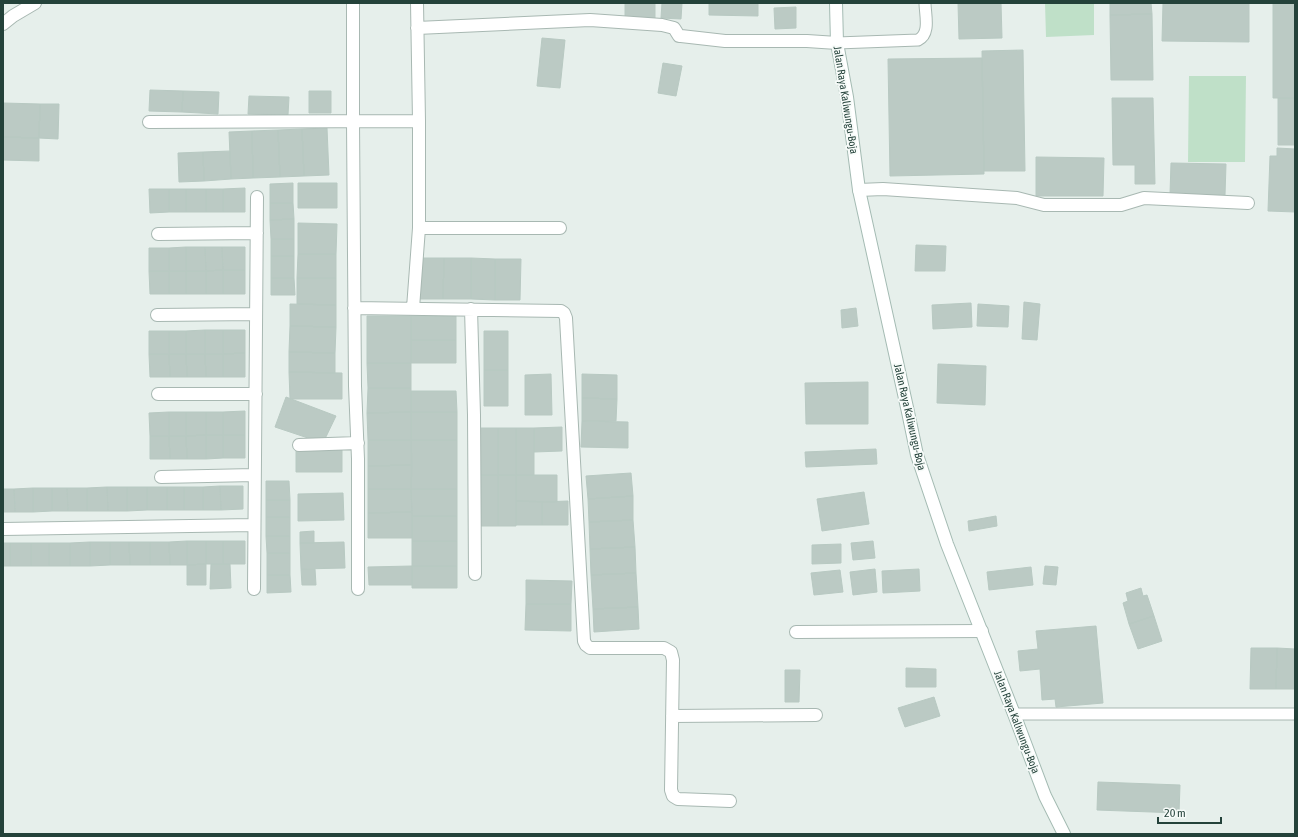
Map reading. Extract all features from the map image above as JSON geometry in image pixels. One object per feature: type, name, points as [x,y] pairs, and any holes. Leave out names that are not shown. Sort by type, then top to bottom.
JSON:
[{"type":"street","points":[[3,24],[13,16],[35,3]]},
{"type":"street","points":[[354,3],[354,308],[358,443],[358,589]]},
{"type":"street","points":[[412,308],[419,228],[417,3]]},
{"type":"street","name":"Jalan Raya Kaliwungu-Boja","points":[[836,3],[837,44],[847,97],[859,190],[917,455],[947,544],[1045,796],[1064,834]]},
{"type":"street","points":[[417,28],[590,20],[662,25],[674,28],[678,36],[725,41],[807,41],[837,44]]},
{"type":"street","points":[[149,122],[419,121]]},
{"type":"street","points":[[859,190],[883,189],[1017,198],[1044,205],[1121,205],[1144,198],[1248,203]]},
{"type":"street","points":[[254,589],[253,525],[256,394],[257,197]]},
{"type":"street","points":[[419,228],[560,228]]},
{"type":"street","points":[[158,234],[257,234]]},
{"type":"street","points":[[354,308],[561,311],[564,313],[566,325],[584,641],[590,648],[664,648],[671,652],[673,660],[671,790],[673,796],[678,799],[730,801]]},
{"type":"street","points":[[471,309],[474,415],[475,574]]},
{"type":"street","points":[[157,315],[256,314]]},
{"type":"street","points":[[158,394],[256,394]]},
{"type":"street","points":[[299,446],[358,443]]},
{"type":"street","points":[[161,477],[254,475]]},
{"type":"street","points":[[3,529],[253,525]]},
{"type":"street","points":[[796,632],[982,631]]},
{"type":"street","points":[[672,716],[816,715]]},
{"type":"lane","points":[[837,44],[918,40],[924,36],[926,32],[925,3]]},
{"type":"lane","points":[[1014,714],[1295,714]]},
{"type":"green space","points":[[1045,3],[1094,3],[1094,35],[1046,37]]},
{"type":"green space","points":[[1189,76],[1246,76],[1245,162],[1188,162]]},
{"type":"building","points":[[625,3],[655,3],[655,18],[625,18]]},
{"type":"building","points":[[662,3],[682,3],[681,19],[661,18]]},
{"type":"building","points":[[709,3],[758,3],[758,16],[709,15]]},
{"type":"building","points":[[958,3],[1001,3],[1002,38],[959,39]]},
{"type":"building","points":[[1110,3],[1151,3],[1152,14],[1110,15]]},
{"type":"building","points":[[1163,3],[1249,3],[1249,42],[1162,41]]},
{"type":"building","points":[[1273,3],[1295,3],[1295,98],[1273,98]]},
{"type":"building","points":[[796,7],[796,28],[775,29],[774,8]]},
{"type":"building","points":[[1152,14],[1153,80],[1111,80],[1110,15]]},
{"type":"building","points":[[542,38],[565,40],[560,88],[537,86]]},
{"type":"building","points":[[1023,50],[1025,171],[984,171],[982,51]]},
{"type":"building","points":[[982,58],[984,174],[890,176],[888,59]]},
{"type":"building","points":[[663,63],[682,66],[676,96],[658,93]]},
{"type":"building","points":[[150,90],[183,91],[182,112],[149,111]]},
{"type":"building","points":[[183,91],[219,92],[218,114],[182,112]]},
{"type":"building","points":[[309,91],[331,91],[331,113],[309,113]]},
{"type":"building","points":[[249,96],[289,97],[288,115],[248,114]]},
{"type":"building","points":[[1112,98],[1153,98],[1155,184],[1135,184],[1135,165],[1113,165]]},
{"type":"building","points":[[1278,98],[1295,98],[1295,145],[1278,145]]},
{"type":"building","points":[[3,103],[40,104],[39,138],[3,137]]},
{"type":"building","points":[[40,104],[59,104],[58,139],[39,138]]},
{"type":"building","points":[[327,128],[329,175],[304,176],[302,129]]},
{"type":"building","points":[[302,129],[304,176],[280,177],[278,130]]},
{"type":"building","points":[[278,130],[280,177],[253,178],[252,131]]},
{"type":"building","points":[[252,131],[253,178],[231,179],[229,132]]},
{"type":"building","points":[[3,137],[39,138],[39,161],[3,160]]},
{"type":"building","points":[[1277,148],[1295,149],[1295,212],[1268,211],[1270,156],[1277,156]]},
{"type":"building","points":[[230,151],[231,179],[204,181],[203,152]]},
{"type":"building","points":[[203,152],[204,181],[179,182],[178,153]]},
{"type":"building","points":[[1036,157],[1104,158],[1103,196],[1036,196]]},
{"type":"building","points":[[1171,163],[1226,164],[1225,195],[1170,194]]},
{"type":"building","points":[[293,183],[293,203],[270,203],[270,184]]},
{"type":"building","points":[[298,183],[337,183],[337,208],[298,208]]},
{"type":"building","points":[[245,188],[245,212],[223,212],[223,189]]},
{"type":"building","points":[[149,189],[169,189],[169,212],[150,213]]},
{"type":"building","points":[[169,189],[186,189],[186,212],[169,212]]},
{"type":"building","points":[[186,189],[206,189],[206,212],[186,212]]},
{"type":"building","points":[[206,189],[223,189],[223,212],[206,212]]},
{"type":"building","points":[[270,203],[293,203],[294,219],[270,220]]},
{"type":"building","points":[[294,219],[294,239],[271,239],[270,220]]},
{"type":"building","points":[[298,223],[337,224],[336,254],[298,254]]},
{"type":"building","points":[[271,239],[294,239],[294,256],[271,256]]},
{"type":"building","points":[[916,245],[946,246],[945,271],[915,271]]},
{"type":"building","points":[[186,247],[186,271],[169,271],[169,248]]},
{"type":"building","points":[[186,247],[205,247],[206,271],[186,271]]},
{"type":"building","points":[[205,247],[222,247],[223,270],[206,271]]},
{"type":"building","points":[[222,247],[245,247],[245,270],[223,270]]},
{"type":"building","points":[[149,248],[169,248],[169,271],[149,271]]},
{"type":"building","points":[[298,254],[336,254],[336,278],[297,278]]},
{"type":"building","points":[[271,256],[294,256],[294,278],[271,278]]},
{"type":"building","points":[[420,258],[444,258],[443,299],[420,299]]},
{"type":"building","points":[[444,258],[471,258],[471,299],[443,299]]},
{"type":"building","points":[[471,258],[495,259],[495,300],[471,299]]},
{"type":"building","points":[[495,259],[521,259],[520,300],[495,300]]},
{"type":"building","points":[[223,270],[245,270],[245,294],[223,294]]},
{"type":"building","points":[[223,270],[223,294],[206,294],[206,271]]},
{"type":"building","points":[[149,271],[169,271],[169,294],[150,294]]},
{"type":"building","points":[[169,271],[186,271],[186,294],[169,294]]},
{"type":"building","points":[[186,271],[206,271],[206,294],[186,294]]},
{"type":"building","points":[[271,278],[294,278],[295,295],[271,295]]},
{"type":"building","points":[[297,278],[336,278],[336,305],[297,304]]},
{"type":"building","points":[[1024,302],[1040,304],[1037,340],[1022,339]]},
{"type":"building","points":[[971,303],[972,327],[933,329],[932,305]]},
{"type":"building","points":[[290,304],[336,305],[336,327],[290,326]]},
{"type":"building","points":[[978,304],[1009,306],[1008,327],[977,326]]},
{"type":"building","points":[[856,308],[858,326],[842,328],[841,310]]},
{"type":"building","points":[[367,316],[411,316],[411,363],[367,363]]},
{"type":"building","points":[[411,316],[456,316],[456,340],[411,340]]},
{"type":"building","points":[[290,326],[336,327],[335,353],[289,352]]},
{"type":"building","points":[[205,330],[205,354],[186,354],[186,331]]},
{"type":"building","points":[[205,330],[223,330],[223,354],[205,354]]},
{"type":"building","points":[[223,330],[245,330],[245,353],[223,354]]},
{"type":"building","points":[[149,331],[169,331],[169,354],[149,354]]},
{"type":"building","points":[[169,331],[186,331],[186,354],[169,354]]},
{"type":"building","points":[[484,331],[508,331],[508,370],[484,370]]},
{"type":"building","points":[[411,340],[456,340],[456,363],[411,363]]},
{"type":"building","points":[[289,352],[335,353],[335,373],[289,372]]},
{"type":"building","points":[[245,353],[245,377],[223,377],[223,354]]},
{"type":"building","points":[[149,354],[169,354],[170,377],[150,377]]},
{"type":"building","points":[[169,354],[186,354],[187,377],[170,377]]},
{"type":"building","points":[[186,354],[205,354],[206,377],[187,377]]},
{"type":"building","points":[[205,354],[223,354],[223,377],[206,377]]},
{"type":"building","points":[[367,363],[411,363],[411,388],[368,388]]},
{"type":"building","points":[[938,364],[986,366],[985,405],[937,403]]},
{"type":"building","points":[[484,370],[508,370],[508,406],[484,406]]},
{"type":"building","points":[[289,372],[342,373],[342,399],[290,399]]},
{"type":"building","points":[[551,374],[552,415],[525,415],[525,375]]},
{"type":"building","points":[[582,374],[617,375],[617,399],[582,398]]},
{"type":"building","points":[[868,382],[868,424],[806,424],[805,383]]},
{"type":"building","points":[[368,388],[411,388],[411,412],[367,413]]},
{"type":"building","points":[[411,391],[456,391],[457,412],[411,412]]},
{"type":"building","points":[[286,397],[336,416],[323,443],[275,427]]},
{"type":"building","points":[[582,398],[617,399],[616,421],[582,421]]},
{"type":"building","points":[[245,411],[245,435],[223,435],[223,412]]},
{"type":"building","points":[[169,412],[186,412],[186,436],[169,436]]},
{"type":"building","points":[[169,412],[169,436],[150,436],[149,413]]},
{"type":"building","points":[[186,412],[206,412],[206,435],[186,436]]},
{"type":"building","points":[[206,412],[223,412],[223,435],[206,435]]},
{"type":"building","points":[[411,412],[457,412],[457,440],[411,440]]},
{"type":"building","points":[[411,412],[411,440],[368,440],[367,413]]},
{"type":"building","points":[[582,421],[628,422],[628,448],[581,447]]},
{"type":"building","points":[[562,427],[562,451],[534,452],[534,428]]},
{"type":"building","points":[[478,428],[498,428],[498,475],[478,475]]},
{"type":"building","points":[[498,428],[516,428],[516,475],[498,475]]},
{"type":"building","points":[[516,428],[534,428],[534,475],[516,475]]},
{"type":"building","points":[[206,435],[223,435],[223,458],[206,459]]},
{"type":"building","points":[[206,435],[206,459],[187,459],[186,436]]},
{"type":"building","points":[[223,435],[245,435],[245,458],[223,458]]},
{"type":"building","points":[[150,436],[169,436],[170,459],[150,459]]},
{"type":"building","points":[[169,436],[186,436],[187,459],[170,459]]},
{"type":"building","points":[[368,440],[411,440],[412,465],[368,466]]},
{"type":"building","points":[[411,440],[457,440],[457,489],[411,489]]},
{"type":"building","points":[[296,448],[342,448],[342,472],[296,472]]},
{"type":"building","points":[[876,449],[877,464],[806,467],[805,452]]},
{"type":"building","points":[[412,465],[411,489],[368,489],[368,466]]},
{"type":"building","points":[[631,473],[633,496],[588,499],[586,476]]},
{"type":"building","points":[[478,475],[498,475],[498,526],[478,526]]},
{"type":"building","points":[[498,475],[516,475],[516,526],[498,526]]},
{"type":"building","points":[[516,475],[557,475],[557,502],[516,501]]},
{"type":"building","points":[[266,481],[289,481],[290,500],[266,500]]},
{"type":"building","points":[[220,486],[243,486],[243,509],[221,510]]},
{"type":"building","points":[[220,486],[221,510],[203,510],[203,487]]},
{"type":"building","points":[[107,487],[127,487],[127,511],[108,511]]},
{"type":"building","points":[[107,487],[108,511],[87,511],[87,488]]},
{"type":"building","points":[[127,487],[147,487],[147,510],[127,511]]},
{"type":"building","points":[[147,487],[167,487],[167,510],[147,510]]},
{"type":"building","points":[[167,487],[184,487],[184,510],[167,510]]},
{"type":"building","points":[[184,487],[203,487],[203,510],[184,510]]},
{"type":"building","points":[[33,488],[33,512],[15,512],[14,489]]},
{"type":"building","points":[[33,488],[52,488],[52,511],[33,512]]},
{"type":"building","points":[[52,488],[67,488],[68,511],[52,511]]},
{"type":"building","points":[[67,488],[87,488],[87,511],[68,511]]},
{"type":"building","points":[[3,489],[14,489],[15,512],[3,512]]},
{"type":"building","points":[[368,489],[411,489],[412,512],[368,513]]},
{"type":"building","points":[[411,489],[457,489],[457,516],[412,516]]},
{"type":"building","points":[[864,492],[869,524],[822,531],[817,499]]},
{"type":"building","points":[[343,493],[344,520],[298,521],[298,494]]},
{"type":"building","points":[[633,496],[633,520],[589,522],[588,499]]},
{"type":"building","points":[[266,500],[290,500],[290,517],[266,517]]},
{"type":"building","points":[[516,501],[542,502],[542,525],[516,525]]},
{"type":"building","points":[[568,501],[568,525],[542,525],[542,502]]},
{"type":"building","points":[[412,512],[412,538],[368,538],[368,513]]},
{"type":"building","points":[[412,516],[457,516],[457,541],[412,541]]},
{"type":"building","points":[[996,516],[997,526],[969,531],[968,521]]},
{"type":"building","points":[[266,517],[290,517],[290,536],[266,536]]},
{"type":"building","points":[[633,520],[635,547],[590,549],[589,522]]},
{"type":"building","points":[[314,531],[314,543],[300,543],[300,532]]},
{"type":"building","points":[[266,536],[290,536],[290,553],[267,553]]},
{"type":"building","points":[[187,541],[187,565],[170,565],[169,542]]},
{"type":"building","points":[[187,541],[206,541],[206,564],[187,565]]},
{"type":"building","points":[[206,541],[223,541],[223,564],[206,564]]},
{"type":"building","points":[[223,541],[245,541],[245,564],[223,564]]},
{"type":"building","points":[[412,541],[457,541],[457,566],[412,566]]},
{"type":"building","points":[[873,541],[875,558],[853,560],[851,543]]},
{"type":"building","points":[[90,542],[110,542],[110,565],[90,566]]},
{"type":"building","points":[[90,542],[90,566],[70,566],[70,543]]},
{"type":"building","points":[[110,542],[129,542],[130,565],[110,565]]},
{"type":"building","points":[[129,542],[150,542],[150,565],[130,565]]},
{"type":"building","points":[[150,542],[169,542],[170,565],[150,565]]},
{"type":"building","points":[[344,542],[345,568],[301,569],[300,543]]},
{"type":"building","points":[[3,543],[10,543],[10,566],[3,566]]},
{"type":"building","points":[[10,543],[31,543],[31,566],[10,566]]},
{"type":"building","points":[[31,543],[49,543],[49,566],[31,566]]},
{"type":"building","points":[[49,543],[70,543],[70,566],[49,566]]},
{"type":"building","points":[[841,544],[841,563],[812,564],[812,545]]},
{"type":"building","points":[[635,547],[636,573],[591,575],[590,549]]},
{"type":"building","points":[[267,553],[290,553],[290,575],[267,575]]},
{"type":"building","points":[[206,564],[206,585],[187,585],[187,565]]},
{"type":"building","points":[[211,564],[230,564],[231,588],[210,589]]},
{"type":"building","points":[[412,566],[457,566],[457,588],[412,588]]},
{"type":"building","points":[[412,566],[412,585],[369,585],[368,567]]},
{"type":"building","points":[[1045,566],[1058,567],[1056,585],[1043,584]]},
{"type":"building","points":[[1031,567],[1033,585],[989,590],[987,572]]},
{"type":"building","points":[[301,569],[315,569],[316,585],[302,585]]},
{"type":"building","points":[[875,569],[877,592],[853,595],[850,572]]},
{"type":"building","points":[[919,569],[920,591],[883,593],[882,571]]},
{"type":"building","points":[[840,570],[843,592],[814,595],[811,573]]},
{"type":"building","points":[[636,573],[638,607],[593,609],[591,575]]},
{"type":"building","points":[[267,575],[290,575],[291,592],[267,593]]},
{"type":"building","points":[[526,580],[572,581],[571,604],[526,604]]},
{"type":"building","points":[[1141,588],[1143,596],[1147,595],[1154,616],[1129,624],[1123,603],[1128,601],[1126,593]]},
{"type":"building","points":[[526,604],[571,604],[571,631],[525,630]]},
{"type":"building","points":[[638,607],[639,629],[594,632],[593,609]]},
{"type":"building","points":[[1154,616],[1162,641],[1138,649],[1129,624]]},
{"type":"building","points":[[1096,626],[1103,703],[1056,707],[1055,699],[1042,700],[1040,669],[1020,671],[1018,651],[1038,649],[1036,631]]},
{"type":"building","points":[[1251,648],[1277,648],[1276,689],[1250,689]]},
{"type":"building","points":[[1277,648],[1295,649],[1295,689],[1276,689]]},
{"type":"building","points":[[906,668],[936,669],[936,687],[906,687]]},
{"type":"building","points":[[785,670],[800,670],[799,702],[785,702]]},
{"type":"building","points":[[934,697],[940,716],[905,727],[898,708]]},
{"type":"building","points":[[1098,782],[1180,785],[1179,813],[1097,810]]}]
